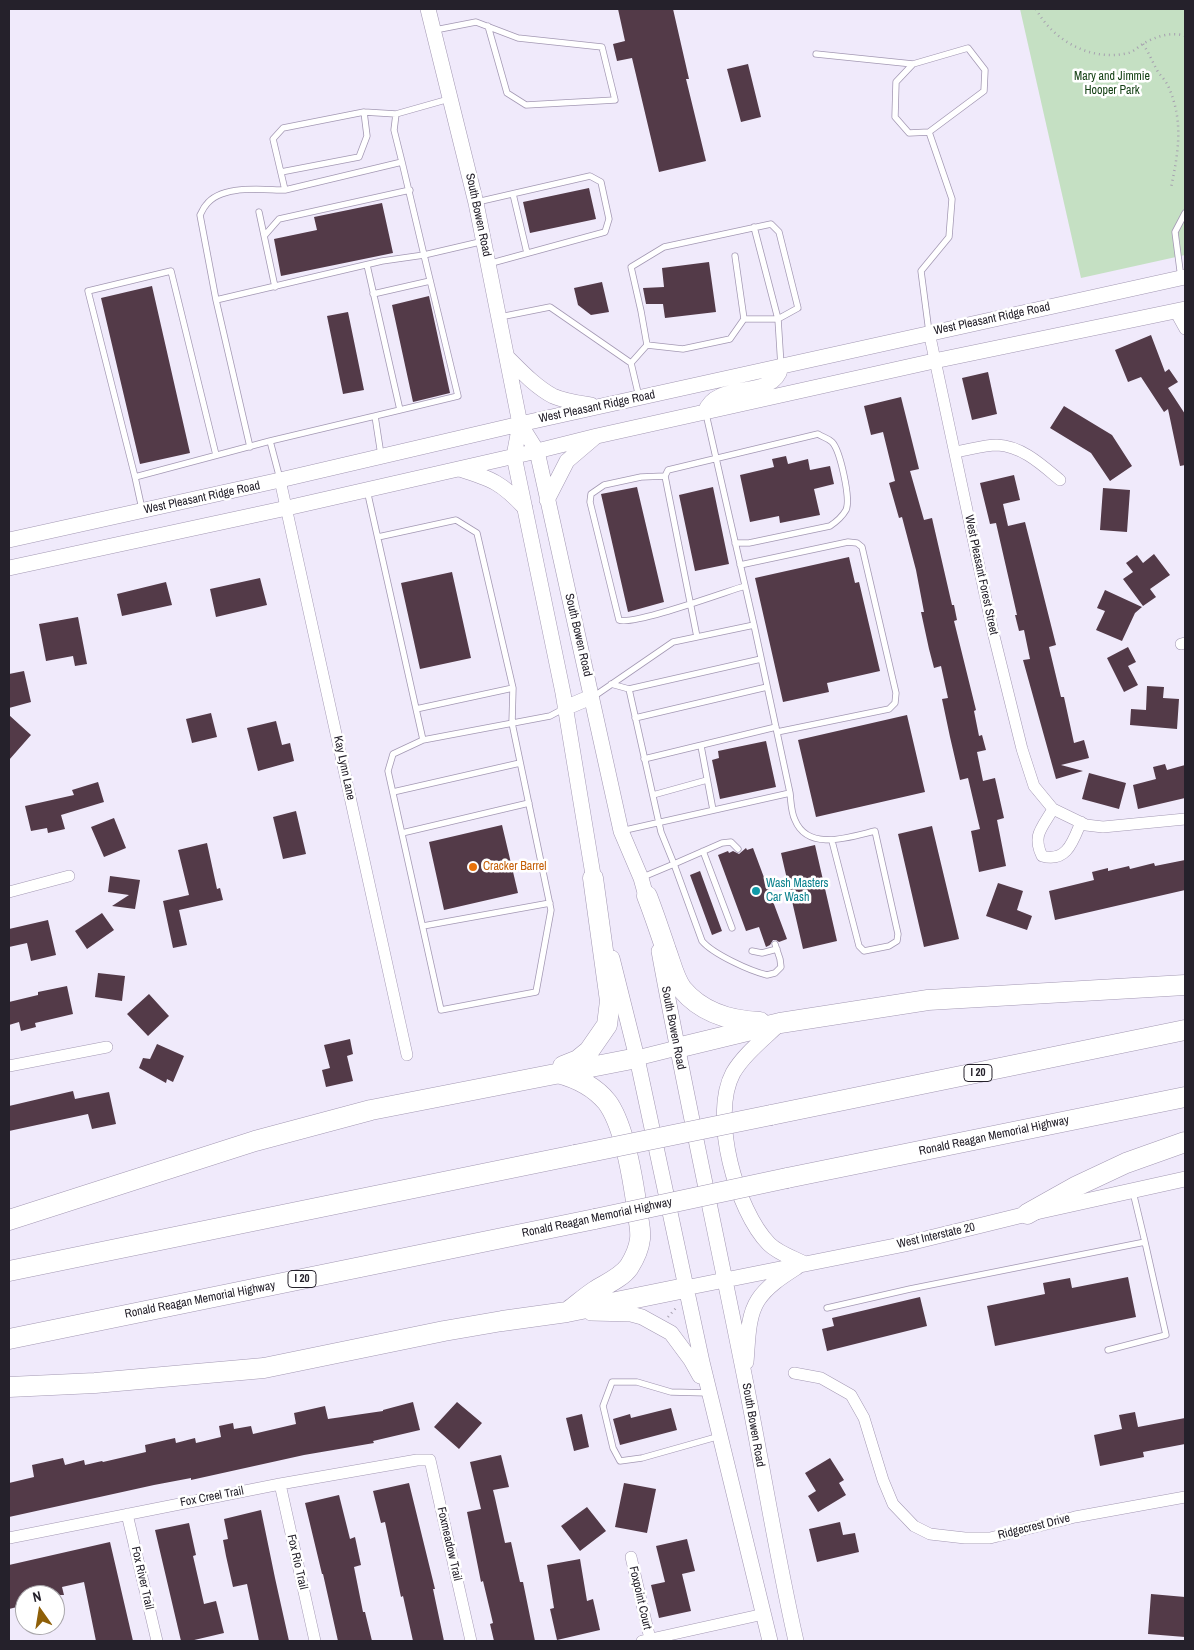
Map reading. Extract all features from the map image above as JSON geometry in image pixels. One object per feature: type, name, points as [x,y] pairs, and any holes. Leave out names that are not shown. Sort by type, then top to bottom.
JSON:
[{"type":"highway","points":[[522,1079],[568,1065],[578,1060],[596,1042],[607,1025],[610,1001],[592,878]]},
{"type":"highway","points":[[644,887],[674,973],[682,988],[701,1007],[725,1018],[743,1022],[780,1023]]},
{"type":"highway","points":[[677,1048],[780,1023],[928,1000],[1185,985]]},
{"type":"highway","name":"I 20","points":[[9,1271],[1185,1030]]},
{"type":"highway","points":[[9,1220],[255,1141],[371,1110],[637,1058]]},
{"type":"highway","points":[[557,1073],[573,1077],[589,1086],[606,1101],[613,1111],[623,1138],[635,1194],[640,1237],[637,1251],[628,1268],[567,1312]]},
{"type":"highway","name":"Ronald Reagan Memorial Highway","points":[[9,1339],[1185,1097]]},
{"type":"highway","points":[[1027,1214],[1077,1186],[1126,1163],[1185,1142]]},
{"type":"highway","points":[[9,1387],[104,1382],[264,1368],[444,1331],[680,1295]]},
{"type":"main road","name":"South Bowen Road","points":[[428,9],[476,203],[508,358],[520,424],[514,456],[565,708],[592,878],[637,1058],[680,1295],[709,1393],[770,1641]]},
{"type":"main road","name":"West Pleasant Ridge Road","points":[[9,540],[600,406],[782,367],[929,332],[1183,277]]},
{"type":"main road","points":[[9,568],[287,508],[597,436],[934,361],[1180,310]]},
{"type":"main road","points":[[508,358],[539,386],[554,396],[574,402],[600,406]]},
{"type":"main road","points":[[705,412],[708,405],[720,396],[774,381],[780,375],[782,367]]},
{"type":"main road","name":"South Bowen Road","points":[[520,424],[537,451],[621,831],[644,887],[658,947],[744,1376],[780,1572],[796,1641]]},
{"type":"main road","points":[[547,500],[567,461],[597,436]]},
{"type":"main road","points":[[458,469],[498,482],[525,508]]},
{"type":"main road","points":[[565,708],[592,698]]},
{"type":"main road","points":[[744,1376],[750,1321],[757,1301],[767,1289],[802,1264],[769,1244],[747,1211],[732,1169],[725,1140],[725,1100],[733,1073],[780,1023]]},
{"type":"main road","points":[[637,1058],[677,1048]]},
{"type":"main road","name":"West Interstate 20","points":[[680,1295],[725,1280],[905,1244],[1027,1214],[1185,1180]]},
{"type":"main road","points":[[567,1312],[631,1314],[642,1317],[671,1333],[691,1360],[709,1393]]},
{"type":"street","points":[[1180,310],[1185,329]]},
{"type":"street","name":"West Pleasant Forest Street","points":[[929,332],[993,632],[1022,748],[1034,786],[1053,809]]},
{"type":"street","points":[[955,452],[997,445],[1018,449],[1041,464],[1060,480]]},
{"type":"street","name":"Kay Lynn Lane","points":[[280,480],[407,1055]]},
{"type":"street","points":[[1081,822],[1068,849],[1058,857],[1042,856],[1037,839],[1053,809],[1081,822],[1103,827],[1185,819]]},
{"type":"street","points":[[9,892],[69,876]]},
{"type":"street","points":[[9,1066],[107,1047]]},
{"type":"street","name":"Ridgecrest Drive","points":[[794,1373],[821,1378],[851,1395],[864,1418],[883,1480],[893,1504],[914,1526],[930,1534],[965,1538],[990,1538],[1075,1517],[1185,1497]]},
{"type":"street","name":"Fox Creel Trail","points":[[9,1538],[280,1484],[417,1460]]},
{"type":"street","name":"Foxmeadow Trail","points":[[417,1460],[430,1460],[471,1641]]},
{"type":"street","name":"Fox Rio Trail","points":[[280,1484],[315,1641]]},
{"type":"street","name":"Fox River Trail","points":[[127,1514],[157,1641]]},
{"type":"street","name":"Foxpoint Court","points":[[631,1557],[646,1640]]},
{"type":"street","points":[[646,1640],[764,1614]]},
{"type":"lane","points":[[433,30],[476,22],[488,26],[518,38],[602,47],[615,100],[526,106],[507,93],[488,26]]},
{"type":"lane","points":[[816,54],[913,64],[968,48],[985,70],[984,91],[929,132],[909,133],[896,117],[896,82],[913,64]]},
{"type":"lane","points":[[285,190],[273,139],[283,128],[364,112],[396,114],[450,98]]},
{"type":"lane","points":[[281,172],[359,156],[367,136],[364,112]]},
{"type":"lane","points":[[135,477],[250,446],[458,396],[410,190],[394,130],[396,114]]},
{"type":"lane","points":[[929,132],[952,199],[949,237],[921,271],[929,332]]},
{"type":"lane","points":[[250,446],[216,300],[200,215],[206,204],[217,195],[234,190],[285,190],[402,162]]},
{"type":"lane","points":[[476,203],[590,176],[600,182],[609,219],[605,232],[488,264]]},
{"type":"lane","points":[[265,235],[280,219],[410,190]]},
{"type":"lane","points":[[513,194],[527,253]]},
{"type":"lane","points":[[260,212],[275,287]]},
{"type":"lane","points":[[1183,277],[1175,232],[1185,213]]},
{"type":"lane","points":[[647,345],[642,311],[631,267],[664,247],[771,224],[779,232],[798,308],[778,319],[744,320]]},
{"type":"lane","points":[[754,228],[778,319],[782,367]]},
{"type":"lane","points":[[216,300],[367,265],[424,255],[484,241]]},
{"type":"lane","points":[[647,345],[683,349],[730,338],[744,320],[735,256]]},
{"type":"lane","points":[[367,265],[400,410]]},
{"type":"lane","points":[[142,511],[88,291],[171,271],[216,455]]},
{"type":"lane","points":[[374,294],[430,280]]},
{"type":"lane","points":[[500,318],[550,307],[630,363],[638,398]]},
{"type":"lane","points":[[630,363],[647,345]]},
{"type":"lane","points":[[705,412],[754,625],[795,821],[803,832],[817,838],[832,841],[875,831],[898,934],[897,941],[889,946],[864,951],[859,946],[832,841]]},
{"type":"lane","points":[[375,416],[381,457]]},
{"type":"lane","points":[[697,637],[665,476],[668,470],[818,434],[831,441],[838,450],[848,498],[847,508],[839,519],[830,526],[749,543],[735,543]]},
{"type":"lane","points":[[270,441],[280,480]]},
{"type":"lane","points":[[665,476],[641,477],[604,485],[591,494],[590,502],[619,620],[624,622],[643,618],[745,586]]},
{"type":"lane","points":[[367,490],[423,740]]},
{"type":"lane","points":[[378,537],[456,520],[477,533],[513,688],[512,723],[551,910],[536,992],[441,1010],[388,771],[393,754],[423,740],[512,723],[552,715],[565,708]]},
{"type":"lane","points":[[644,759],[776,730],[889,709],[895,703],[896,693],[862,547],[857,543],[848,542],[740,565]]},
{"type":"lane","points":[[592,698],[673,642],[754,625]]},
{"type":"lane","points":[[611,684],[629,689],[761,660]]},
{"type":"lane","points":[[636,718],[767,687]]},
{"type":"lane","points":[[416,709],[513,688]]},
{"type":"lane","points":[[629,689],[661,832],[702,941],[707,947],[718,954],[767,975],[775,973],[780,967],[776,946],[762,953],[752,951]]},
{"type":"lane","points":[[701,746],[713,810]]},
{"type":"lane","points":[[393,792],[520,763]]},
{"type":"lane","points":[[652,795],[708,780]]},
{"type":"lane","points":[[621,831],[790,793]]},
{"type":"lane","points":[[402,833],[529,803]]},
{"type":"lane","points":[[644,887],[674,864],[703,851],[727,842],[734,843],[738,849]]},
{"type":"lane","points":[[703,851],[732,928]]},
{"type":"lane","points":[[423,926],[550,903]]},
{"type":"lane","points":[[1108,1350],[1166,1335],[1133,1190]]},
{"type":"lane","points":[[827,1308],[910,1289],[1145,1242]]},
{"type":"lane","points":[[709,1393],[671,1392],[637,1382],[612,1382],[603,1406],[613,1448],[620,1461],[642,1458],[720,1436]]},
{"type":"path","points":[[1036,9],[1050,29],[1064,41],[1094,54],[1130,53],[1160,36],[1177,33],[1185,36]]},
{"type":"path","points":[[1143,44],[1169,87],[1180,126],[1172,188]]},
{"type":"path","points":[[666,1319],[676,1308],[680,1295]]},
{"type":"green space","name":"Mary and Jimmie Hooper Park","points":[[1020,9],[1185,9],[1185,255],[1081,278]]},
{"type":"building","points":[[618,9],[673,9],[689,79],[686,79],[706,161],[659,172],[632,58],[617,61],[613,44],[625,41]]},
{"type":"building","points":[[748,64],[761,117],[741,122],[727,69]]},
{"type":"building","points":[[589,188],[596,219],[530,233],[523,202]]},
{"type":"building","points":[[382,203],[393,253],[281,276],[274,239],[317,230],[314,217]]},
{"type":"building","points":[[709,262],[716,312],[665,318],[663,304],[646,304],[643,288],[664,287],[662,268]]},
{"type":"building","points":[[602,282],[609,312],[591,315],[578,305],[574,288]]},
{"type":"building","points":[[152,286],[190,453],[140,464],[101,298]]},
{"type":"building","points":[[429,296],[450,393],[413,402],[392,305]]},
{"type":"building","points":[[348,312],[364,390],[343,394],[327,316]]},
{"type":"building","points":[[1151,335],[1165,372],[1169,369],[1178,382],[1168,388],[1185,414],[1185,465],[1180,466],[1168,409],[1164,412],[1141,377],[1128,382],[1115,350]]},
{"type":"building","points":[[988,372],[997,414],[972,420],[962,378]]},
{"type":"building","points":[[901,397],[919,469],[910,471],[924,520],[932,518],[952,605],[954,605],[957,620],[954,621],[976,710],[974,711],[979,736],[982,735],[986,750],[977,752],[983,781],[995,778],[1004,818],[997,820],[1006,866],[979,872],[971,831],[980,829],[968,778],[960,780],[942,699],[948,698],[941,666],[934,668],[929,649],[921,612],[924,612],[916,570],[902,517],[899,518],[889,483],[895,481],[883,432],[871,435],[864,406]]},
{"type":"building","points":[[1064,406],[1112,435],[1132,466],[1110,481],[1091,453],[1050,428]]},
{"type":"building","points":[[786,456],[788,464],[808,459],[810,470],[830,466],[834,484],[814,489],[820,515],[780,523],[779,516],[750,522],[740,475],[774,467],[772,459]]},
{"type":"building","points":[[1014,475],[1020,500],[1003,504],[1008,526],[1025,522],[1056,645],[1049,647],[1061,697],[1064,697],[1074,743],[1084,740],[1089,758],[1061,765],[1083,771],[1056,779],[1023,660],[1030,659],[1024,630],[1019,631],[996,523],[990,524],[980,483]]},
{"type":"building","points":[[637,487],[664,602],[628,612],[601,494]]},
{"type":"building","points":[[713,487],[729,564],[695,571],[679,495]]},
{"type":"building","points":[[1103,488],[1130,490],[1127,532],[1100,530]]},
{"type":"building","points":[[1154,554],[1170,575],[1150,589],[1156,597],[1143,606],[1123,579],[1133,572],[1126,563],[1137,555],[1143,563]]},
{"type":"building","points":[[849,557],[855,583],[859,582],[880,671],[827,683],[829,692],[783,702],[755,578]]},
{"type":"building","points":[[452,572],[471,658],[420,669],[401,583]]},
{"type":"building","points":[[260,578],[267,605],[216,617],[210,589]]},
{"type":"building","points":[[166,582],[172,605],[122,616],[117,594]]},
{"type":"building","points":[[1105,590],[1142,607],[1135,613],[1122,641],[1096,630],[1105,611],[1097,608]]},
{"type":"building","points":[[78,617],[87,664],[75,666],[73,656],[46,661],[39,624]]},
{"type":"building","points":[[1128,647],[1136,662],[1128,666],[1138,685],[1124,692],[1107,658]]},
{"type":"building","points":[[24,671],[31,702],[9,708],[9,674]]},
{"type":"building","points":[[1147,686],[1164,687],[1163,698],[1179,699],[1177,729],[1130,725],[1131,709],[1146,710]]},
{"type":"building","points":[[211,713],[217,737],[192,743],[186,719]]},
{"type":"building","points":[[9,715],[31,735],[9,760]]},
{"type":"building","points":[[907,715],[925,792],[816,817],[798,740]]},
{"type":"building","points":[[276,721],[282,745],[290,743],[294,761],[258,771],[247,728]]},
{"type":"building","points":[[766,741],[776,787],[720,799],[712,760],[719,758],[718,751]]},
{"type":"building","points":[[1165,764],[1167,770],[1185,765],[1185,798],[1138,809],[1133,785],[1156,779],[1153,767]]},
{"type":"building","points":[[1089,773],[1126,783],[1119,809],[1082,799]]},
{"type":"building","points":[[98,782],[104,802],[61,815],[65,829],[48,833],[47,828],[31,831],[25,806],[74,795],[72,790]]},
{"type":"building","points":[[296,811],[306,854],[283,859],[273,817]]},
{"type":"building","points":[[114,818],[126,848],[104,857],[91,827]]},
{"type":"building","name":"Cracker Barrel","points":[[502,825],[518,893],[444,910],[429,842]]},
{"type":"building","points":[[932,826],[959,939],[924,947],[898,834]]},
{"type":"building","points":[[207,843],[217,889],[220,888],[223,900],[179,910],[187,945],[173,948],[163,901],[189,895],[178,850]]},
{"type":"building","points":[[815,845],[837,941],[803,949],[781,853]]},
{"type":"building","name":"Wash Masters Car Wash","points":[[746,848],[747,850],[753,848],[787,939],[779,942],[773,940],[766,947],[759,927],[746,931],[718,855],[728,851],[729,853],[733,851],[739,854]]},
{"type":"building","points":[[1185,860],[1185,890],[1055,920],[1049,891],[1094,880],[1092,872],[1108,868],[1108,871],[1129,866],[1130,869],[1154,863],[1155,866]]},
{"type":"building","points":[[700,871],[722,931],[712,935],[690,875]]},
{"type":"building","points":[[110,876],[140,880],[135,909],[112,906],[129,895],[108,892]]},
{"type":"building","points":[[998,883],[1023,891],[1017,910],[1032,916],[1027,930],[986,916]]},
{"type":"building","points":[[102,913],[114,930],[87,949],[75,931]]},
{"type":"building","points":[[48,920],[56,955],[31,961],[27,943],[9,947],[9,929]]},
{"type":"building","points":[[98,973],[125,976],[122,1001],[95,997]]},
{"type":"building","points":[[67,986],[73,1014],[35,1023],[36,1027],[21,1031],[19,1022],[9,1025],[9,1002],[38,995],[38,992]]},
{"type":"building","points":[[149,994],[169,1016],[148,1036],[127,1014]]},
{"type":"building","points":[[350,1039],[353,1054],[347,1056],[353,1081],[326,1087],[322,1070],[330,1068],[324,1045]]},
{"type":"building","points":[[157,1044],[184,1056],[173,1082],[167,1079],[166,1083],[139,1068],[143,1058],[150,1059]]},
{"type":"building","points":[[73,1091],[75,1099],[109,1092],[116,1124],[92,1129],[88,1114],[9,1131],[9,1106]]},
{"type":"building","points":[[1128,1277],[1136,1317],[995,1346],[987,1306],[1045,1294],[1043,1283],[1070,1278],[1072,1288]]},
{"type":"building","points":[[920,1297],[927,1326],[827,1351],[822,1329],[834,1326],[832,1318]]},
{"type":"building","points":[[413,1402],[420,1430],[373,1441],[374,1443],[304,1455],[191,1480],[191,1478],[154,1485],[9,1517],[9,1483],[34,1477],[32,1465],[63,1458],[65,1465],[84,1460],[85,1465],[103,1462],[146,1452],[145,1445],[175,1438],[176,1443],[195,1438],[196,1443],[221,1437],[219,1426],[233,1423],[234,1429],[251,1426],[253,1434],[296,1424],[294,1413],[325,1406],[328,1419],[383,1411]]},
{"type":"building","points":[[457,1402],[482,1423],[459,1449],[434,1427]]},
{"type":"building","points":[[671,1408],[677,1430],[620,1445],[613,1419],[630,1414],[631,1418]]},
{"type":"building","points":[[1135,1412],[1138,1427],[1185,1418],[1185,1444],[1143,1452],[1144,1457],[1100,1466],[1094,1435],[1122,1429],[1119,1415]]},
{"type":"building","points":[[582,1414],[589,1447],[574,1451],[566,1418]]},
{"type":"building","points":[[501,1455],[509,1487],[493,1490],[505,1543],[511,1542],[520,1582],[523,1582],[535,1641],[494,1641],[490,1624],[493,1623],[483,1581],[481,1582],[467,1512],[481,1509],[470,1462]]},
{"type":"building","points":[[830,1458],[844,1480],[839,1483],[846,1495],[818,1512],[808,1496],[816,1491],[805,1473]]},
{"type":"building","points":[[409,1483],[435,1589],[433,1589],[444,1641],[413,1641],[403,1596],[401,1597],[385,1522],[381,1523],[373,1491]]},
{"type":"building","points":[[624,1483],[656,1489],[647,1533],[615,1527]]},
{"type":"building","points":[[339,1495],[350,1539],[355,1537],[361,1565],[354,1567],[363,1612],[365,1612],[372,1641],[338,1641],[305,1503]]},
{"type":"building","points":[[587,1507],[606,1531],[580,1551],[561,1526]]},
{"type":"building","points":[[261,1510],[289,1641],[259,1641],[247,1584],[233,1587],[226,1556],[223,1540],[228,1539],[224,1519]]},
{"type":"building","points":[[840,1522],[843,1535],[855,1533],[859,1552],[817,1562],[809,1529]]},
{"type":"building","points":[[189,1523],[196,1555],[193,1556],[204,1604],[216,1601],[224,1633],[190,1641],[181,1641],[155,1530]]},
{"type":"building","points":[[687,1539],[695,1571],[682,1574],[691,1611],[659,1618],[651,1585],[665,1582],[656,1546]]},
{"type":"building","points":[[110,1542],[133,1641],[96,1641],[84,1582],[65,1586],[15,1585],[15,1608],[9,1609],[9,1565]]},
{"type":"building","points":[[580,1559],[587,1601],[593,1599],[600,1630],[557,1640],[550,1609],[554,1608],[547,1565]]},
{"type":"building","points":[[1151,1594],[1185,1597],[1185,1637],[1148,1634]]},
{"type":"place","name":"Cracker Barrel","points":[[473,867]]},
{"type":"place","name":"Wash Masters Car Wash","points":[[756,891]]}]
